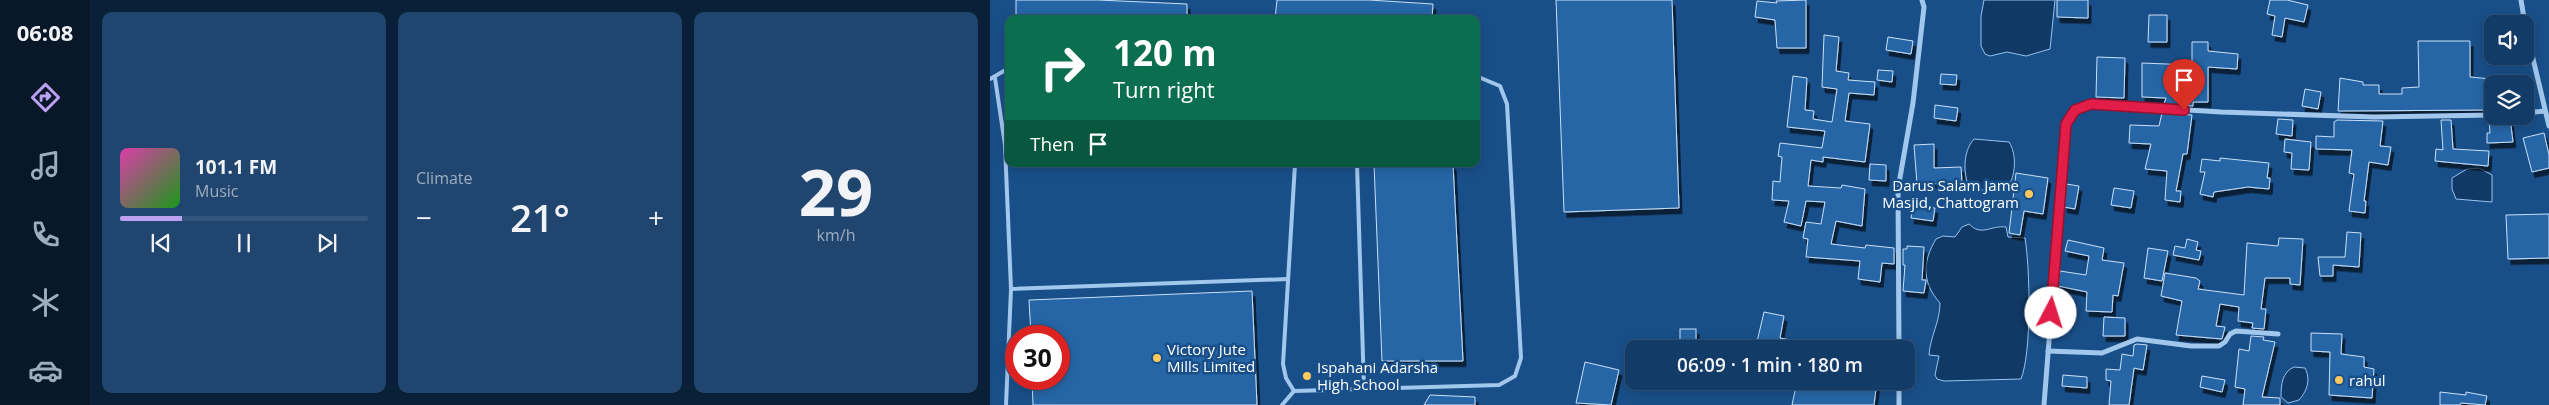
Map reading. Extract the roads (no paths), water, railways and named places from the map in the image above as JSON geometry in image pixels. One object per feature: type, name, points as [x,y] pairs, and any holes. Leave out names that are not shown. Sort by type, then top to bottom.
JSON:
[{"type":"street","points":[[1899,340],[1898,189],[1913,102],[1924,7],[1922,0]]},
{"type":"street","points":[[2520,0],[2523,15]]},
{"type":"street","points":[[2534,63],[2549,126]]},
{"type":"street","points":[[2044,405],[2066,124],[2075,110],[2091,104],[2221,112],[2374,117],[2484,115]]},
{"type":"street","points":[[2534,112],[2545,111]]},
{"type":"street","points":[[2048,351],[2102,353],[2137,339],[2190,346],[2219,346],[2236,330],[2278,334]]},
{"type":"street","points":[[1899,390],[1899,405]]},
{"type":"lane","points":[[1005,71],[992,79],[1005,145]]},
{"type":"lane","points":[[1294,390],[1499,385],[1515,376],[1521,358],[1507,104],[1500,86],[1480,78]]},
{"type":"lane","points":[[1006,167],[1011,289],[1006,405]]},
{"type":"lane","points":[[1294,390],[1286,378],[1283,364],[1295,167]]},
{"type":"lane","points":[[1357,167],[1364,389]]},
{"type":"lane","points":[[1011,289],[1288,279]]},
{"type":"lane","points":[[1282,405],[1294,390]]},
{"type":"water","points":[[1984,0],[2055,0],[2050,49],[2026,56],[2007,52],[1990,56],[1985,54],[1981,46],[1981,16]]},
{"type":"water","points":[[1974,139],[2009,142],[2014,159],[2014,172],[2007,188],[1971,191],[1966,179],[1965,165],[1967,151]]},
{"type":"water","points":[[2479,168],[2492,175],[2492,202],[2456,199],[2452,189],[2452,178],[2467,169]]},
{"type":"water","points":[[1969,224],[1978,230],[2006,227],[2008,237],[2025,238],[2029,309],[2027,349],[2021,379],[1944,381],[1937,379],[1935,375],[1939,356],[1929,355],[1940,303],[1927,280],[1926,264],[1936,239],[1943,236],[1955,237],[1962,227]]},
{"type":"water","points":[[2294,367],[2305,368],[2308,377],[2307,385],[2299,400],[2288,403],[2281,397],[2282,384],[2287,372]]},
{"type":"place","name":"Darus Salam Jame Masjid, Chattogram","points":[[2029,194]]},
{"type":"place","name":"Victory Jute Mills Limited","points":[[1157,358]]},
{"type":"place","name":"Ispahani Adarsha High School","points":[[1307,376]]},
{"type":"place","name":"rahul","points":[[2339,380]]}]
